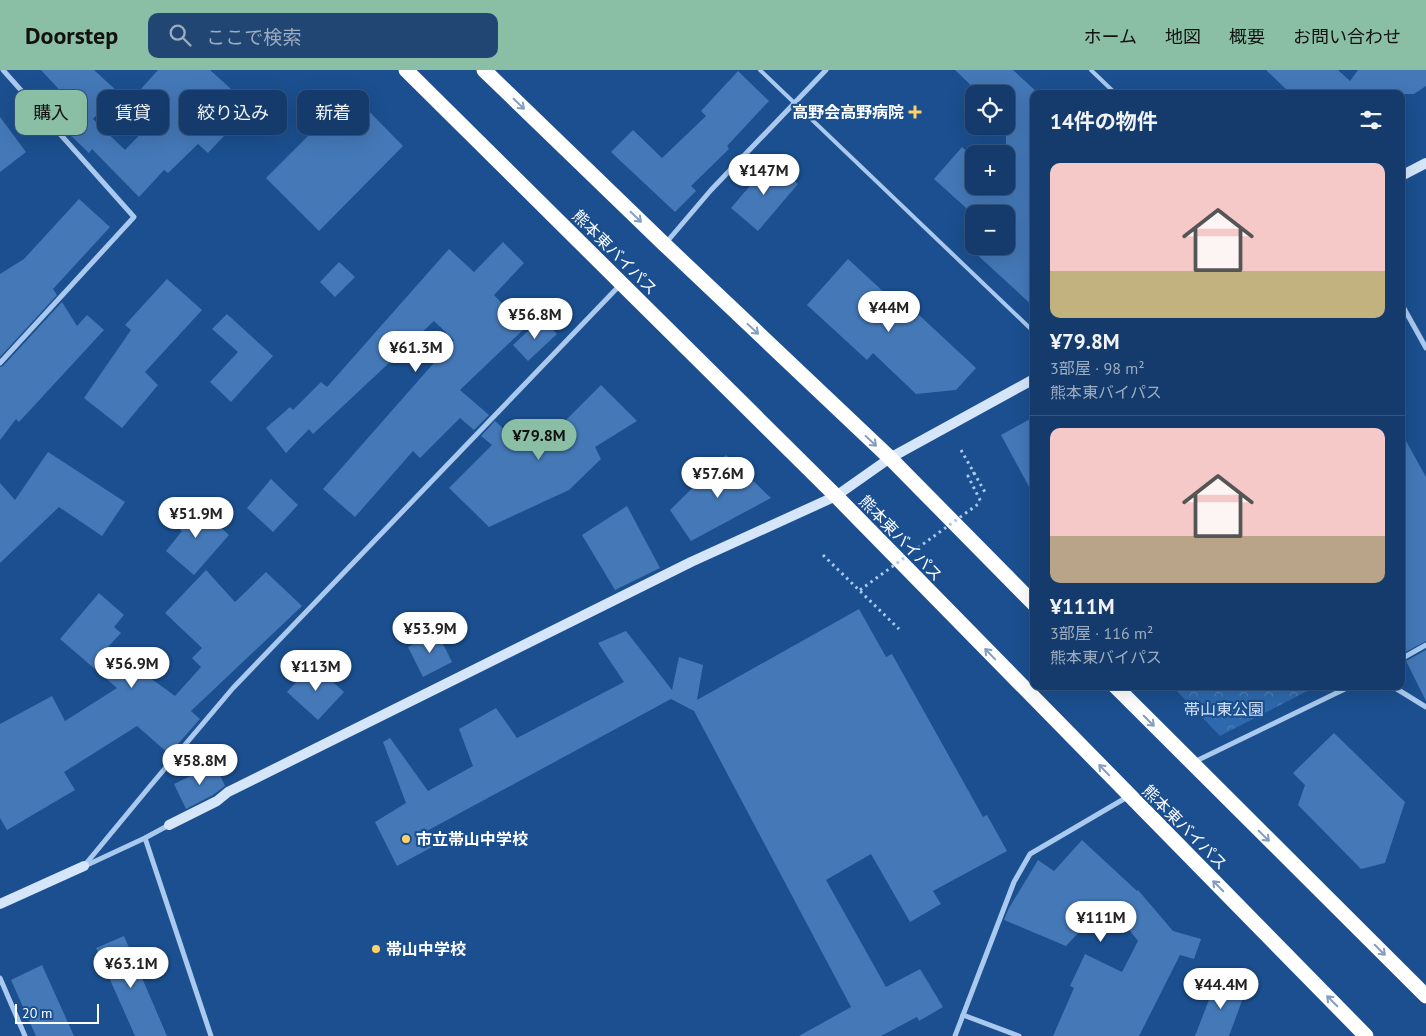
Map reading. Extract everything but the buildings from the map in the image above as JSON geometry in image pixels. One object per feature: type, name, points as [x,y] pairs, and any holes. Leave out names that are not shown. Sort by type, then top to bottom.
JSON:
[{"type":"highway","name":"熊本東バイパス","points":[[406,70],[836,496],[1366,1036]]},
{"type":"highway","points":[[484,70],[890,458],[1030,600]]},
{"type":"highway","points":[[1119,690],[1426,996]]},
{"type":"street","points":[[0,362],[134,216],[2,70]]},
{"type":"street","points":[[664,244],[711,190],[826,70]]},
{"type":"street","points":[[1405,174],[1426,163]]},
{"type":"street","points":[[84,866],[234,688],[621,283]]},
{"type":"street","points":[[1405,310],[1426,348]]},
{"type":"street","points":[[0,904],[145,838],[217,801],[228,792],[691,562],[836,496],[890,458],[1030,381]]},
{"type":"street","points":[[1405,657],[1426,645]]},
{"type":"street","points":[[1191,763],[1343,690]]},
{"type":"street","points":[[1399,690],[1426,706]]},
{"type":"street","points":[[954,1036],[1014,882],[1030,854],[1129,796]]},
{"type":"street","points":[[145,838],[210,1036]]},
{"type":"street","points":[[0,978],[25,1036]]},
{"type":"street","points":[[963,1015],[1019,1036]]},
{"type":"lane","points":[[760,70],[1030,328]]},
{"type":"lane","points":[[1091,70],[1112,90]]},
{"type":"path","points":[[962,450],[986,494]]},
{"type":"path","points":[[860,590],[981,502],[968,476],[975,473]]},
{"type":"path","points":[[823,555],[899,629]]},
{"type":"green space","name":"帯山東公園","points":[[1176,690],[1309,690],[1220,736]]},
{"type":"place","name":"高野会高野病院","points":[[915,112]]},
{"type":"place","name":"市立帯山中学校","points":[[406,839]]},
{"type":"place","name":"帯山中学校","points":[[376,949]]}]
